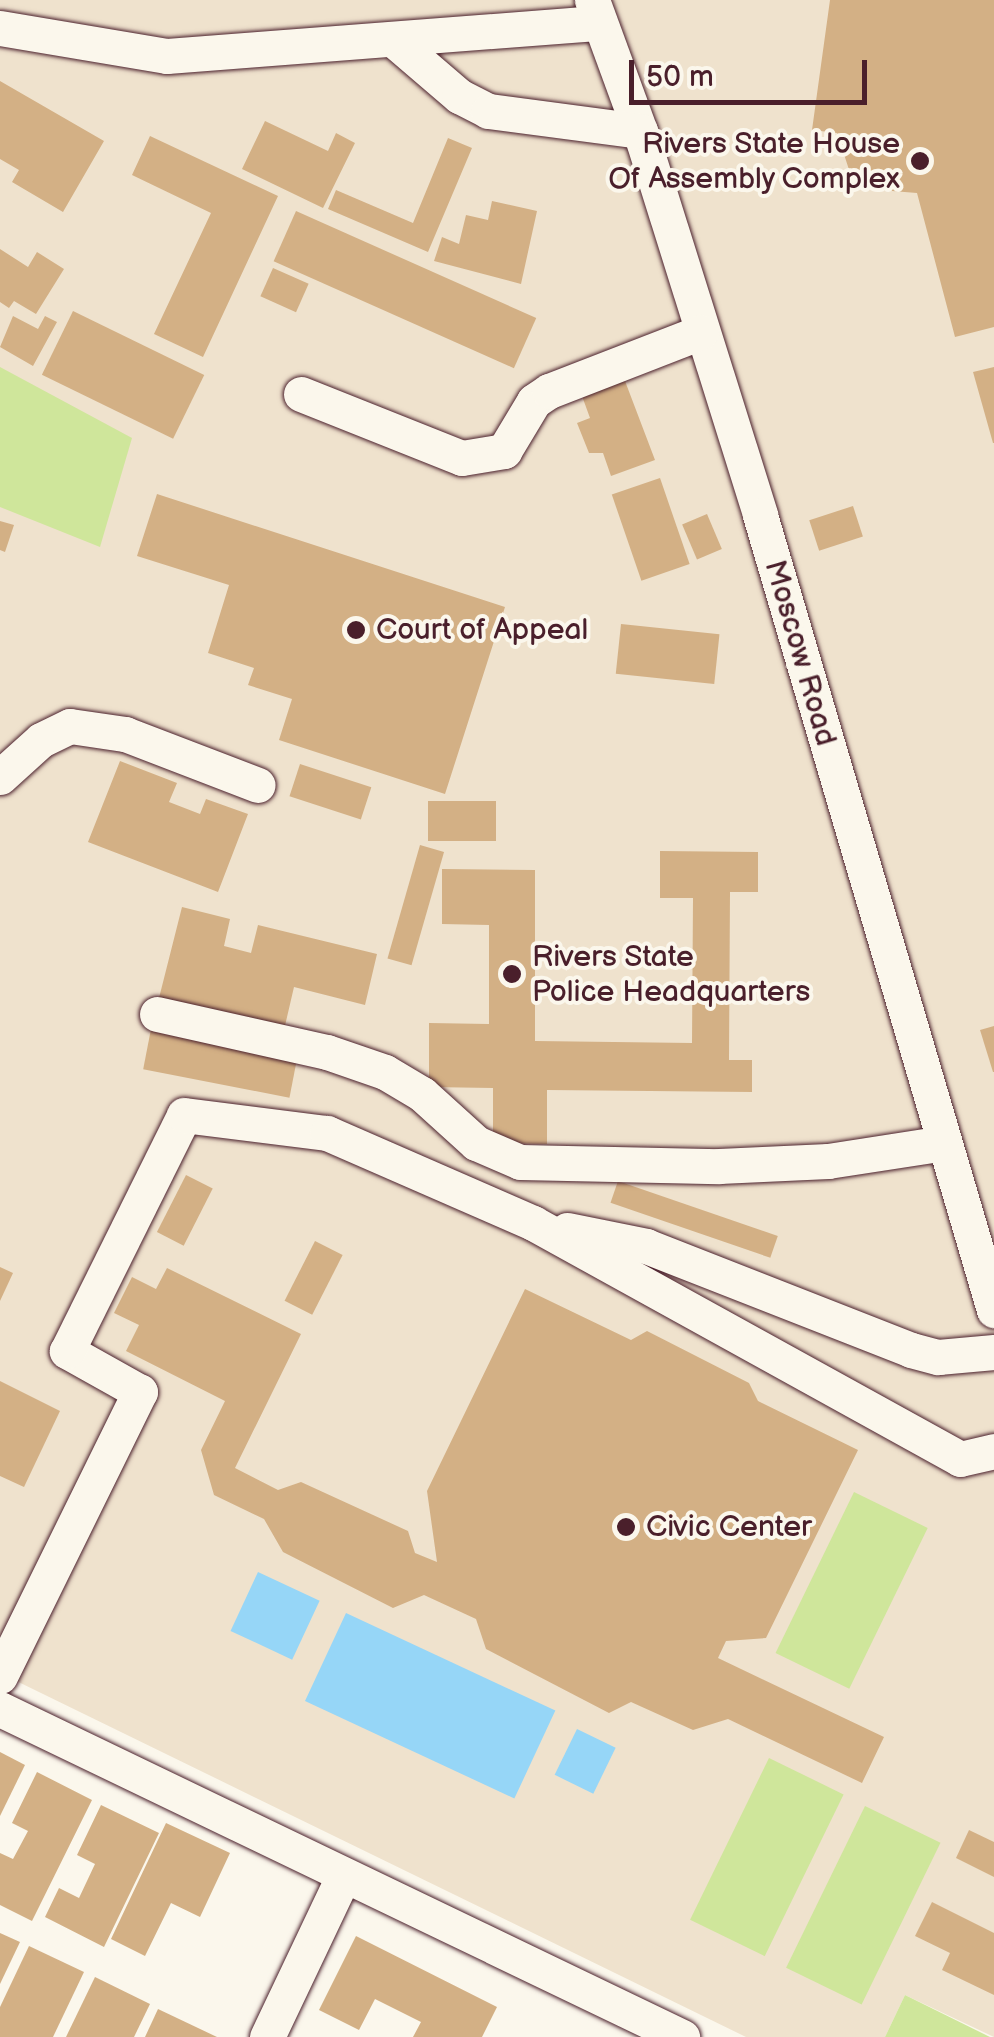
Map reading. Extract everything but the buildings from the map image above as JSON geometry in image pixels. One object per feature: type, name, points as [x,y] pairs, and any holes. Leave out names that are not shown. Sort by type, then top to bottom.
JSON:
[{"type":"street","points":[[7,22],[167,56],[396,42],[596,12]]},
{"type":"street","name":"Moscow Road","points":[[596,12],[640,131],[994,1310]]},
{"type":"street","points":[[396,42],[459,96],[488,111],[640,131]]},
{"type":"street","points":[[300,394],[462,458],[504,452],[534,400],[701,332]]},
{"type":"street","points":[[0,777],[41,740],[70,726],[125,734],[258,785]]},
{"type":"street","points":[[157,1014],[384,1072],[422,1094],[476,1143],[520,1162],[737,1165],[828,1160],[944,1142]]},
{"type":"street","points":[[0,1676],[140,1392],[66,1351],[184,1115],[327,1133],[533,1223],[960,1459],[994,1450]]},
{"type":"street","points":[[533,1223],[646,1246],[911,1350],[938,1357],[994,1352]]},
{"type":"street","points":[[0,1709],[343,1878],[682,2037]]},
{"type":"street","points":[[267,2037],[343,1878]]},
{"type":"shaded area","points":[[0,0],[994,0],[994,2037],[905,1995],[885,2037],[746,2037],[0,1673]]},
{"type":"green space","points":[[0,367],[132,438],[100,547],[0,507]]},
{"type":"green space","points":[[854,1492],[928,1528],[849,1689],[776,1653]]},
{"type":"green space","points":[[769,1758],[844,1794],[765,1956],[690,1920]]},
{"type":"green space","points":[[865,1806],[940,1843],[862,2005],[786,1968]]},
{"type":"green space","points":[[905,1995],[990,2037],[885,2037]]},
{"type":"water","points":[[258,1572],[320,1601],[292,1660],[231,1631]]},
{"type":"water","points":[[346,1613],[555,1711],[514,1799],[305,1701]]},
{"type":"water","points":[[577,1729],[616,1748],[593,1794],[555,1775]]},
{"type":"place","name":"Rivers State House Of Assembly Complex","points":[[920,161]]},
{"type":"place","name":"Court of Appeal","points":[[356,630]]},
{"type":"place","name":"Rivers State Police Headquarters","points":[[512,974]]},
{"type":"place","name":"Civic Center","points":[[626,1527]]}]
